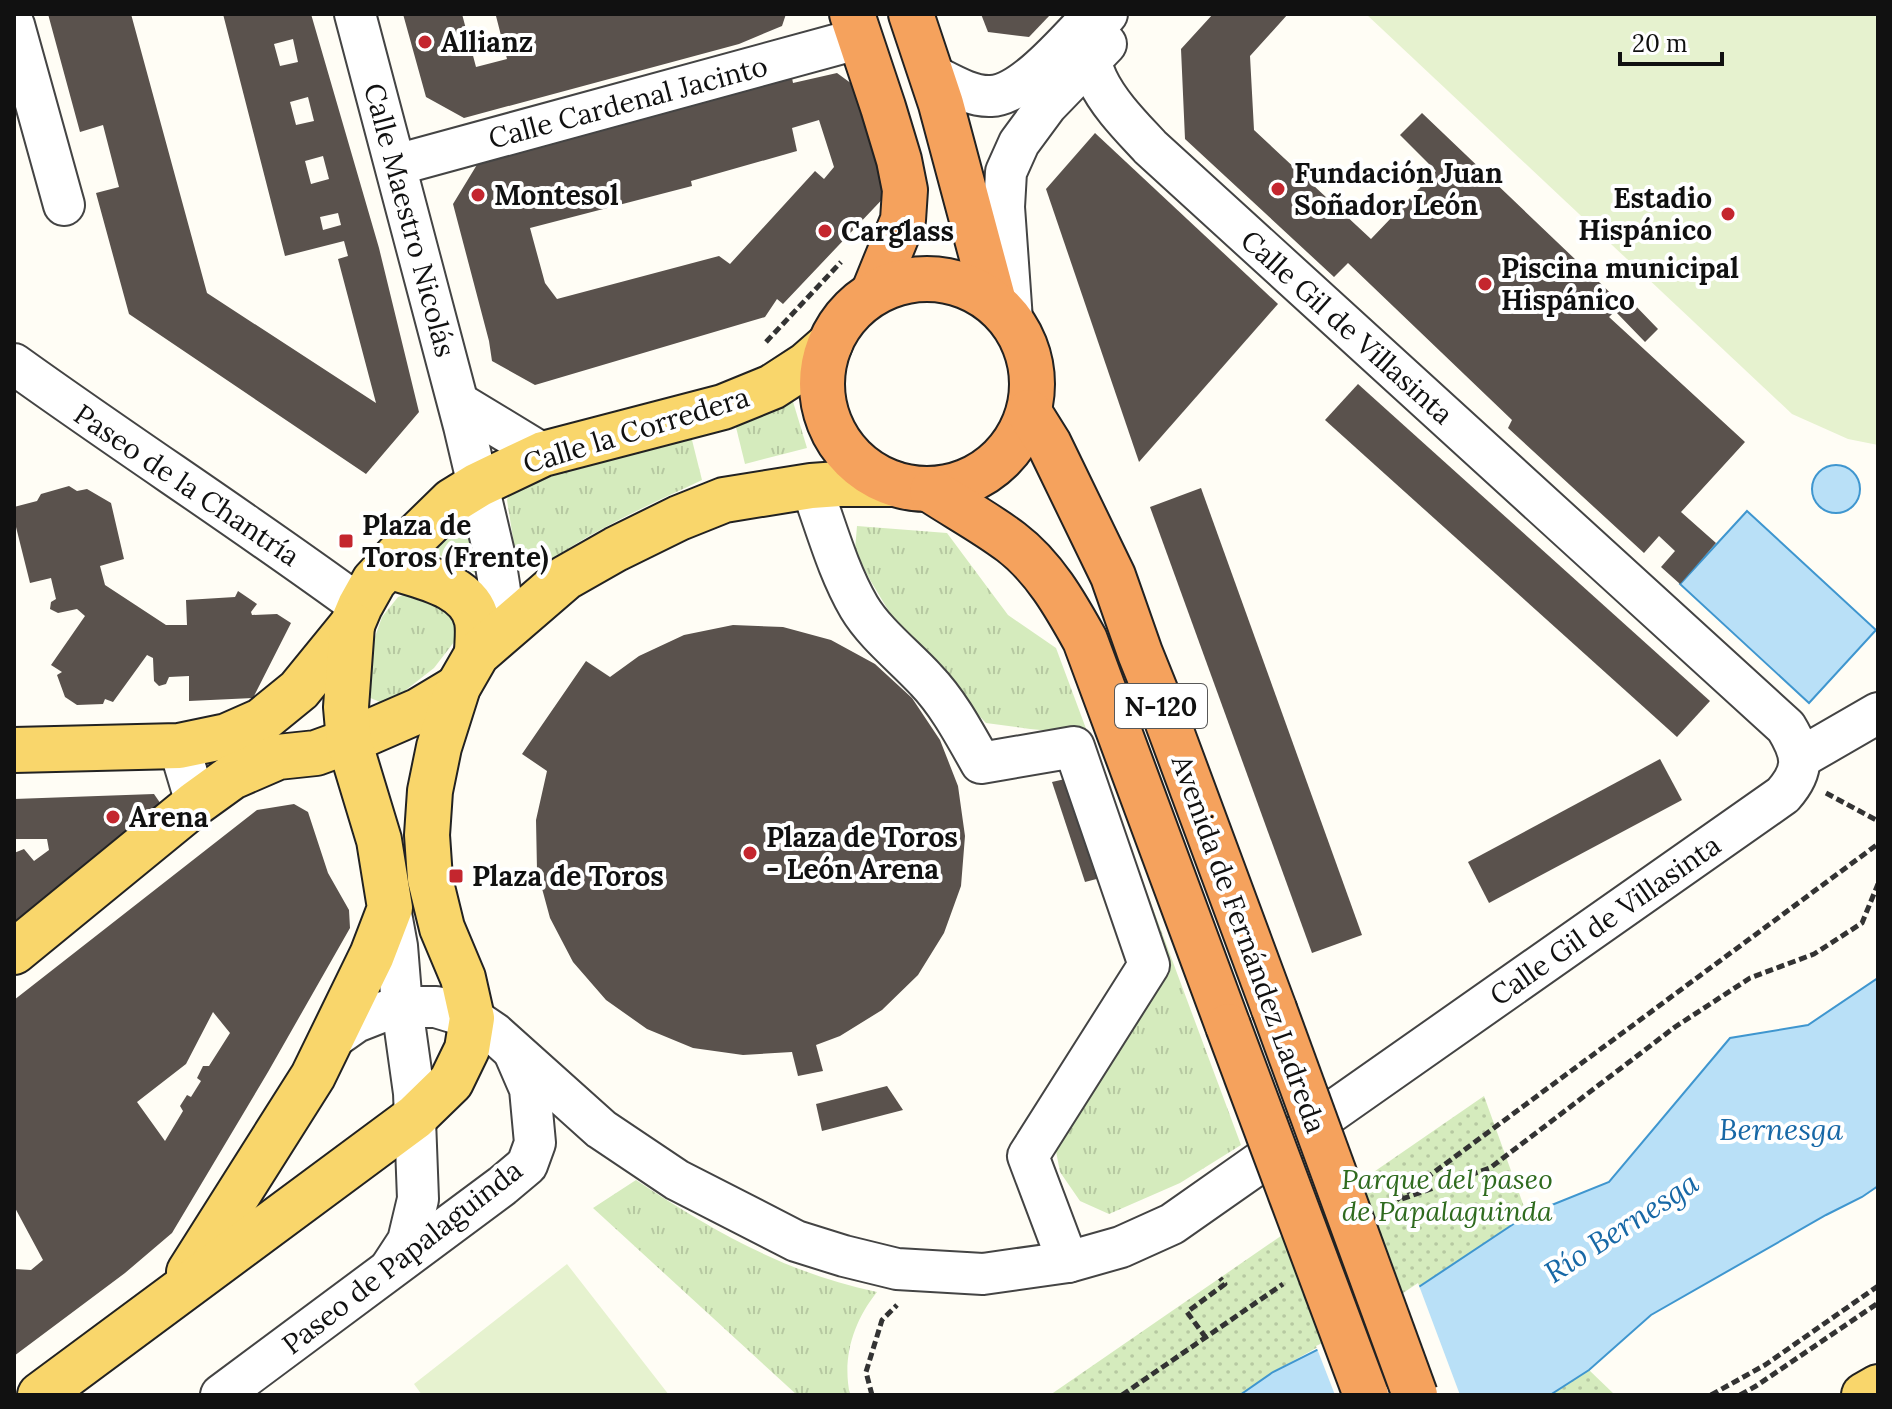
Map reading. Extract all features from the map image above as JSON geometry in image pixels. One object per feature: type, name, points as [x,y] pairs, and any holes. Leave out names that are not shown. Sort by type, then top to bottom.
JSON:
[{"type":"highway","points":[[911,14],[1003,311],[1026,347],[1034,380],[1029,412],[1015,440],[995,463],[967,481],[913,487]]},
{"type":"highway","name":"N-120","points":[[856,26],[895,147],[905,190],[903,220],[874,291]]},
{"type":"highway","name":"N-120","points":[[913,487],[862,468],[849,456],[830,426],[824,410],[820,380],[824,361],[838,328],[861,298],[892,284],[925,278],[968,286],[1003,311]]},
{"type":"highway","name":"Avenida de Fernández Ladreda","points":[[1029,412],[1049,444],[1113,576],[1415,1395]]},
{"type":"highway","name":"Avenida de Fernández Ladreda","points":[[913,487],[1012,543],[1063,600],[1085,640],[1366,1395]]},
{"type":"main road","name":"Calle la Corredera","points":[[14,750],[179,746],[227,736],[261,721],[299,690],[356,615],[374,581],[452,501],[543,454],[723,407],[772,387],[806,365],[830,344]]},
{"type":"main road","points":[[14,952],[232,777],[278,757],[332,747],[418,711],[565,578],[616,549],[724,500],[839,484],[913,487]]},
{"type":"main road","points":[[40,1395],[415,1117],[451,1082],[467,1049],[472,1018],[463,978],[442,928],[430,879],[427,835],[430,791],[439,747],[480,656],[477,620],[468,603],[443,583],[388,566]]},
{"type":"main road","points":[[174,1295],[313,1076],[372,955],[390,908],[379,840],[332,747],[346,707],[356,615]]},
{"type":"main road","points":[[1864,1395],[1878,1387]]},
{"type":"street","name":"Calle Maestro Nicolás","points":[[355,14],[462,415],[494,553],[480,656]]},
{"type":"street","points":[[932,75],[970,93],[993,96],[1015,89],[1094,14]]},
{"type":"street","points":[[1090,62],[1090,43],[1107,14]]},
{"type":"street","points":[[1003,311],[1006,172],[1019,143],[1047,105],[1133,14]]},
{"type":"street","points":[[14,25],[64,205]]},
{"type":"street","name":"Calle Cardenal Jacinto","points":[[396,165],[856,26]]},
{"type":"street","name":"Calle Gil de Villasinta","points":[[472,1018],[494,1033],[601,1129],[677,1180],[796,1241],[897,1269],[983,1274],[1068,1262],[1121,1247],[1172,1224],[1783,795],[1809,773],[1786,727],[1150,147],[1119,113],[1100,86],[1090,62]]},
{"type":"street","name":"Paseo de la Chantría","points":[[14,364],[314,572],[356,615]]},
{"type":"street","points":[[462,415],[543,454]]},
{"type":"street","points":[[811,486],[839,568],[860,609],[929,683],[961,727],[981,763],[1074,747],[1149,965],[1028,1156],[1068,1262]]},
{"type":"street","points":[[1809,773],[1878,713]]},
{"type":"street","points":[[179,746],[196,803]]},
{"type":"street","points":[[389,1270],[408,1241],[418,1199],[414,1093],[390,908]]},
{"type":"street","points":[[329,1041],[356,1022],[402,1007],[436,1007],[472,1018]]},
{"type":"street","name":"Paseo de Papalaguinda","points":[[221,1395],[527,1165],[535,1143],[530,1089],[512,1049]]},
{"type":"path","points":[[757,347],[767,341],[849,254]]},
{"type":"path","points":[[1809,773],[1878,821]]},
{"type":"path","points":[[1383,1210],[1878,844]]},
{"type":"path","points":[[1396,1201],[1490,1168],[1675,1027],[1750,978],[1814,954],[1862,923],[1878,884]]},
{"type":"path","points":[[1206,1338],[1187,1312],[1225,1284],[1220,1278]]},
{"type":"path","points":[[1122,1395],[1286,1282]]},
{"type":"path","points":[[1711,1395],[1765,1365],[1878,1286]]},
{"type":"path","points":[[872,1395],[866,1372],[882,1320],[902,1300]]},
{"type":"path","points":[[1740,1395],[1878,1303]]},
{"type":"green space","name":"Estadio Hispánico","points":[[1366,14],[1878,14],[1878,445],[1848,439],[1792,414]]},
{"type":"green space","points":[[791,395],[807,448],[745,464],[734,419]]},
{"type":"green space","points":[[690,432],[702,480],[599,531],[541,567],[525,563],[515,551],[507,500],[512,486]]},
{"type":"green space","points":[[467,518],[477,574],[433,552]]},
{"type":"green space","points":[[857,526],[947,533],[1008,615],[1056,648],[1241,1145],[1180,1183],[1109,1214],[1080,1201],[1060,1172],[1055,1146],[1158,975],[1074,733],[986,723],[965,701],[934,659],[896,623],[855,550]]},
{"type":"green space","points":[[418,590],[455,614],[454,642],[434,668],[402,693],[380,702],[368,697],[369,654],[382,617],[398,597]]},
{"type":"green space","name":"Parque del paseo de Papalaguinda","points":[[1484,1096],[1527,1215],[1374,1316],[1273,1372],[1240,1395],[1050,1395]]},
{"type":"green space","points":[[636,1180],[722,1233],[781,1262],[877,1292],[862,1316],[852,1341],[847,1368],[850,1395],[797,1395],[593,1208]]},
{"type":"green space","points":[[567,1264],[669,1395],[422,1395],[414,1384]]},
{"type":"green space","points":[[1589,1370],[1615,1395],[1550,1395]]},
{"type":"water","points":[[1836,465],[1853,472],[1860,489],[1853,506],[1836,513],[1819,506],[1812,489],[1819,472]]},
{"type":"water","points":[[1747,511],[1876,630],[1809,703],[1680,584]]},
{"type":"water","name":"Bernesga","points":[[1878,978],[1878,1186],[1862,1197],[1651,1315],[1589,1370],[1550,1395],[1240,1395],[1273,1372],[1345,1336],[1527,1215],[1609,1182],[1730,1038],[1808,1025]]},
{"type":"pier","points":[[1418,1283],[1460,1395],[1335,1395],[1316,1346],[1343,1333]]},
{"type":"building","points":[[48,14],[131,14],[207,293],[376,403],[338,259],[348,256],[344,241],[285,256],[223,14],[311,14],[379,248],[419,412],[366,474],[129,314],[96,193],[119,187],[103,125],[80,132]],"holes":[[[293,39],[298,62],[280,66],[274,44]],[[308,97],[314,121],[296,125],[290,102]],[[323,156],[329,179],[311,184],[305,161]],[[338,213],[341,225],[323,230],[320,217]]]},
{"type":"building","points":[[403,14],[462,14],[476,67],[507,59],[496,16],[503,14],[786,14],[782,26],[739,44],[464,118],[426,97]]},
{"type":"building","points":[[981,14],[1051,14],[1029,37],[988,32]]},
{"type":"building","points":[[1213,14],[1288,14],[1250,56],[1254,130],[1371,239],[1436,171],[1400,135],[1422,113],[1622,304],[1628,298],[1658,329],[1645,342],[1615,311],[1609,317],[1745,442],[1681,512],[1716,543],[1680,584],[1661,567],[1675,551],[1659,536],[1644,553],[1508,428],[1512,420],[1348,263],[1334,277],[1185,139],[1181,49]]},
{"type":"building","points":[[837,73],[852,84],[892,189],[783,304],[777,299],[765,317],[535,385],[492,361],[453,204],[478,163],[792,78],[793,83]],"holes":[[[819,120],[834,167],[824,179],[815,171],[730,264],[719,256],[557,299],[545,283],[530,228],[692,186],[691,181],[797,151],[792,128]]]},
{"type":"building","points":[[1095,133],[1278,304],[1139,462],[1046,189]]},
{"type":"building","points":[[1358,384],[1710,701],[1677,737],[1325,420]]},
{"type":"building","points":[[69,486],[77,491],[87,489],[111,503],[124,559],[100,566],[105,585],[166,625],[187,625],[186,600],[235,597],[238,591],[257,604],[252,615],[277,614],[291,623],[253,698],[189,701],[189,676],[169,677],[166,684],[159,686],[154,681],[153,658],[147,655],[113,702],[105,699],[103,704],[77,705],[65,697],[57,675],[62,672],[51,665],[85,616],[77,609],[58,613],[50,609],[51,602],[56,599],[51,578],[30,583],[14,519],[14,507],[37,501],[41,494]]},
{"type":"building","points":[[1201,488],[1362,935],[1312,953],[1150,507]]},
{"type":"building","name":"Plaza de Toros - León Arena","points":[[733,625],[783,627],[831,640],[875,664],[912,698],[940,740],[958,786],[965,836],[961,886],[944,933],[918,975],[882,1010],[840,1036],[816,1045],[823,1071],[798,1076],[792,1052],[743,1055],[693,1048],[647,1029],[606,1000],[573,962],[550,918],[537,870],[536,820],[547,771],[522,754],[586,661],[610,677],[639,656],[684,635]]},
{"type":"building","points":[[1660,759],[1682,800],[1489,903],[1468,862]]},
{"type":"building","points":[[1078,776],[1112,875],[1085,882],[1052,782]]},
{"type":"building","points":[[154,794],[165,810],[14,928],[14,853],[24,849],[34,861],[49,850],[47,839],[14,839],[14,799]]},
{"type":"building","points":[[294,804],[308,812],[328,873],[349,910],[350,928],[172,1233],[125,1273],[14,1356],[14,1269],[31,1270],[43,1260],[14,1206],[14,1000],[257,810]],"holes":[[[213,1012],[230,1033],[209,1066],[203,1066],[197,1078],[201,1081],[191,1097],[187,1095],[180,1106],[183,1111],[165,1141],[137,1102],[186,1064]]]},
{"type":"building","points":[[887,1086],[903,1110],[822,1131],[816,1104]]},
{"type":"place","name":"Allianz","points":[[425,42]]},
{"type":"place","name":"Fundación Juan Soñador León","points":[[1278,189]]},
{"type":"place","name":"Montesol","points":[[478,195]]},
{"type":"place","name":"Estadio Hispánico","points":[[1728,214]]},
{"type":"place","name":"Carglass","points":[[825,231]]},
{"type":"place","name":"Piscina municipal Hispánico","points":[[1485,284]]},
{"type":"place","name":"Plaza de Toros (Frente)","points":[[346,541]]},
{"type":"place","name":"Arena","points":[[113,817]]},
{"type":"place","name":"Plaza de Toros - León Arena","points":[[750,853]]},
{"type":"place","name":"Plaza de Toros","points":[[456,876]]},
{"type":"water label","name":"Río Bernesga","points":[[1621,1227]]}]
